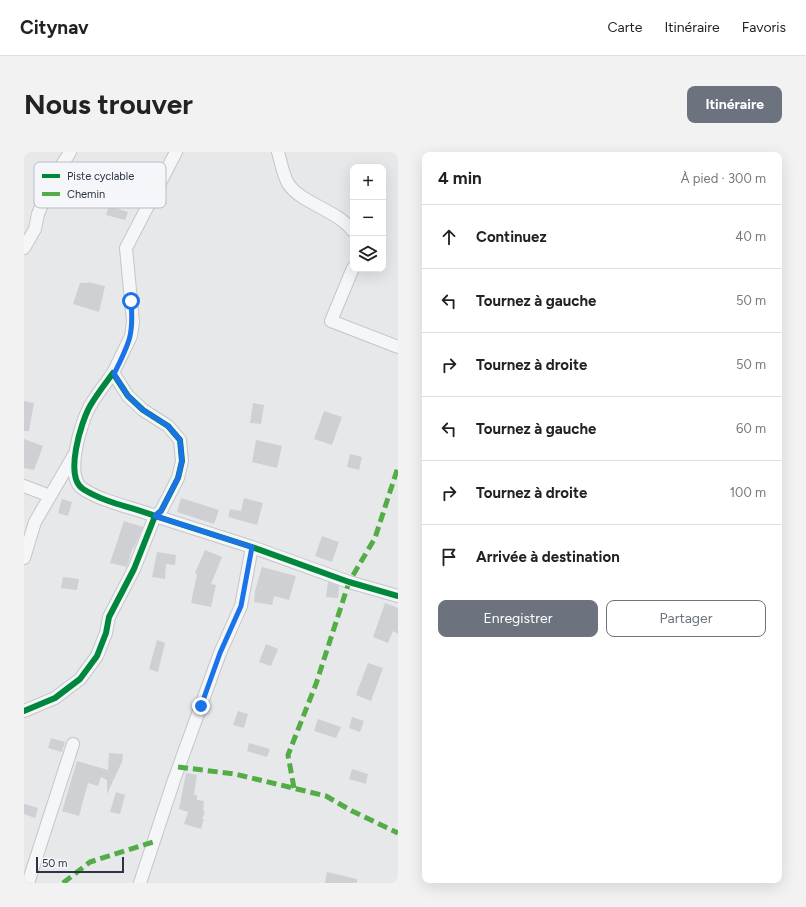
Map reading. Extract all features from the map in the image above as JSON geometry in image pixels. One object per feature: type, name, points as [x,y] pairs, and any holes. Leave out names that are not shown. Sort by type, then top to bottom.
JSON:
[{"type":"street","points":[[64,162],[70,152]]},
{"type":"street","points":[[166,171],[176,152]]},
{"type":"street","points":[[278,152],[289,185],[300,194],[338,217],[350,228]]},
{"type":"street","points":[[24,248],[35,229],[41,208]]},
{"type":"street","points":[[24,558],[35,522],[75,453],[89,407],[114,374],[131,336],[133,322],[126,248],[147,208]]},
{"type":"street","points":[[351,272],[331,321],[398,347]]},
{"type":"street","points":[[24,711],[55,698],[80,679],[97,656],[106,633],[109,617],[134,569],[155,516],[161,511],[178,478],[182,461],[180,440],[168,426],[143,410],[128,396],[114,374]]},
{"type":"street","points":[[75,453],[74,473],[82,488],[106,500],[135,508],[155,516],[252,547],[349,582],[398,596]]},
{"type":"street","points":[[24,486],[50,496]]},
{"type":"street","points":[[140,883],[174,780],[220,653],[241,606],[252,547]]},
{"type":"street","points":[[28,883],[73,744]]},
{"type":"building","points":[[108,208],[115,208],[128,212],[125,220],[106,215]]},
{"type":"building","points":[[88,282],[105,286],[99,312],[73,304],[80,283]]},
{"type":"building","points":[[24,401],[34,403],[29,431],[24,431]]},
{"type":"building","points":[[253,403],[264,405],[261,424],[250,423]]},
{"type":"building","points":[[324,411],[342,417],[332,445],[314,439]]},
{"type":"building","points":[[24,439],[43,446],[34,470],[24,468]]},
{"type":"building","points":[[256,440],[282,446],[277,468],[252,462]]},
{"type":"building","points":[[350,454],[362,457],[359,470],[347,467]]},
{"type":"building","points":[[181,498],[219,510],[214,524],[177,512]]},
{"type":"building","points":[[244,498],[263,503],[257,525],[228,517],[230,509],[241,511]]},
{"type":"building","points":[[62,499],[72,502],[68,516],[58,513]]},
{"type":"building","points":[[124,521],[143,527],[134,548],[133,547],[127,567],[110,563]]},
{"type":"building","points":[[322,536],[339,542],[332,562],[315,556]]},
{"type":"building","points":[[205,550],[222,557],[211,584],[216,585],[211,607],[191,603],[197,574],[195,573]]},
{"type":"building","points":[[157,552],[176,555],[175,565],[166,564],[165,579],[152,577]]},
{"type":"building","points":[[262,567],[296,576],[289,600],[274,596],[272,605],[254,602],[255,591]]},
{"type":"building","points":[[63,577],[79,579],[77,590],[61,588]]},
{"type":"building","points":[[328,582],[339,586],[338,598],[326,597]]},
{"type":"building","points":[[385,603],[398,608],[398,634],[393,631],[388,643],[373,637]]},
{"type":"building","points":[[157,640],[165,643],[158,672],[149,669]]},
{"type":"building","points":[[266,644],[278,649],[271,666],[259,662]]},
{"type":"building","points":[[368,663],[383,668],[371,701],[356,695]]},
{"type":"building","points":[[238,711],[248,714],[244,728],[233,725]]},
{"type":"building","points":[[352,717],[364,721],[360,732],[349,728]]},
{"type":"building","points":[[318,719],[341,727],[336,738],[314,731]]},
{"type":"building","points":[[51,738],[65,742],[62,752],[48,748]]},
{"type":"building","points":[[249,743],[270,749],[267,757],[247,751]]},
{"type":"building","points":[[109,753],[123,754],[122,762],[107,794],[107,780],[101,777],[98,786],[88,783],[79,816],[62,811],[77,761],[108,770]]},
{"type":"building","points":[[352,769],[368,774],[366,784],[349,779]]},
{"type":"building","points":[[186,773],[197,775],[194,795],[197,795],[197,800],[204,801],[203,811],[205,811],[201,829],[184,824],[188,812],[179,809]]},
{"type":"building","points":[[116,792],[125,795],[120,814],[110,812]]},
{"type":"building","points":[[24,804],[38,808],[35,818],[24,814]]},
{"type":"building","points":[[327,872],[357,879],[357,883],[325,883]]},
{"type":"marked path","points":[[294,788],[288,755],[316,684],[349,582],[375,538],[398,467]]},
{"type":"marked path","points":[[178,767],[235,774],[326,796],[352,811],[398,833]]},
{"type":"marked path","points":[[63,883],[90,862],[153,842]]},
{"type":"cycle path","points":[[24,711],[55,698],[80,679],[97,656],[106,633],[109,617],[134,569],[155,516],[100,498],[83,489],[77,483],[74,462],[82,424],[90,406],[113,373],[128,396],[143,410],[168,426],[180,440],[182,461],[178,478],[161,511],[155,516],[252,547],[349,582],[398,596]]},
{"type":"route","points":[[131,301],[133,322],[131,336],[114,374],[128,396],[143,410],[168,426],[180,440],[182,461],[178,478],[161,511],[155,516],[252,547],[241,606],[220,653],[201,706]]}]
